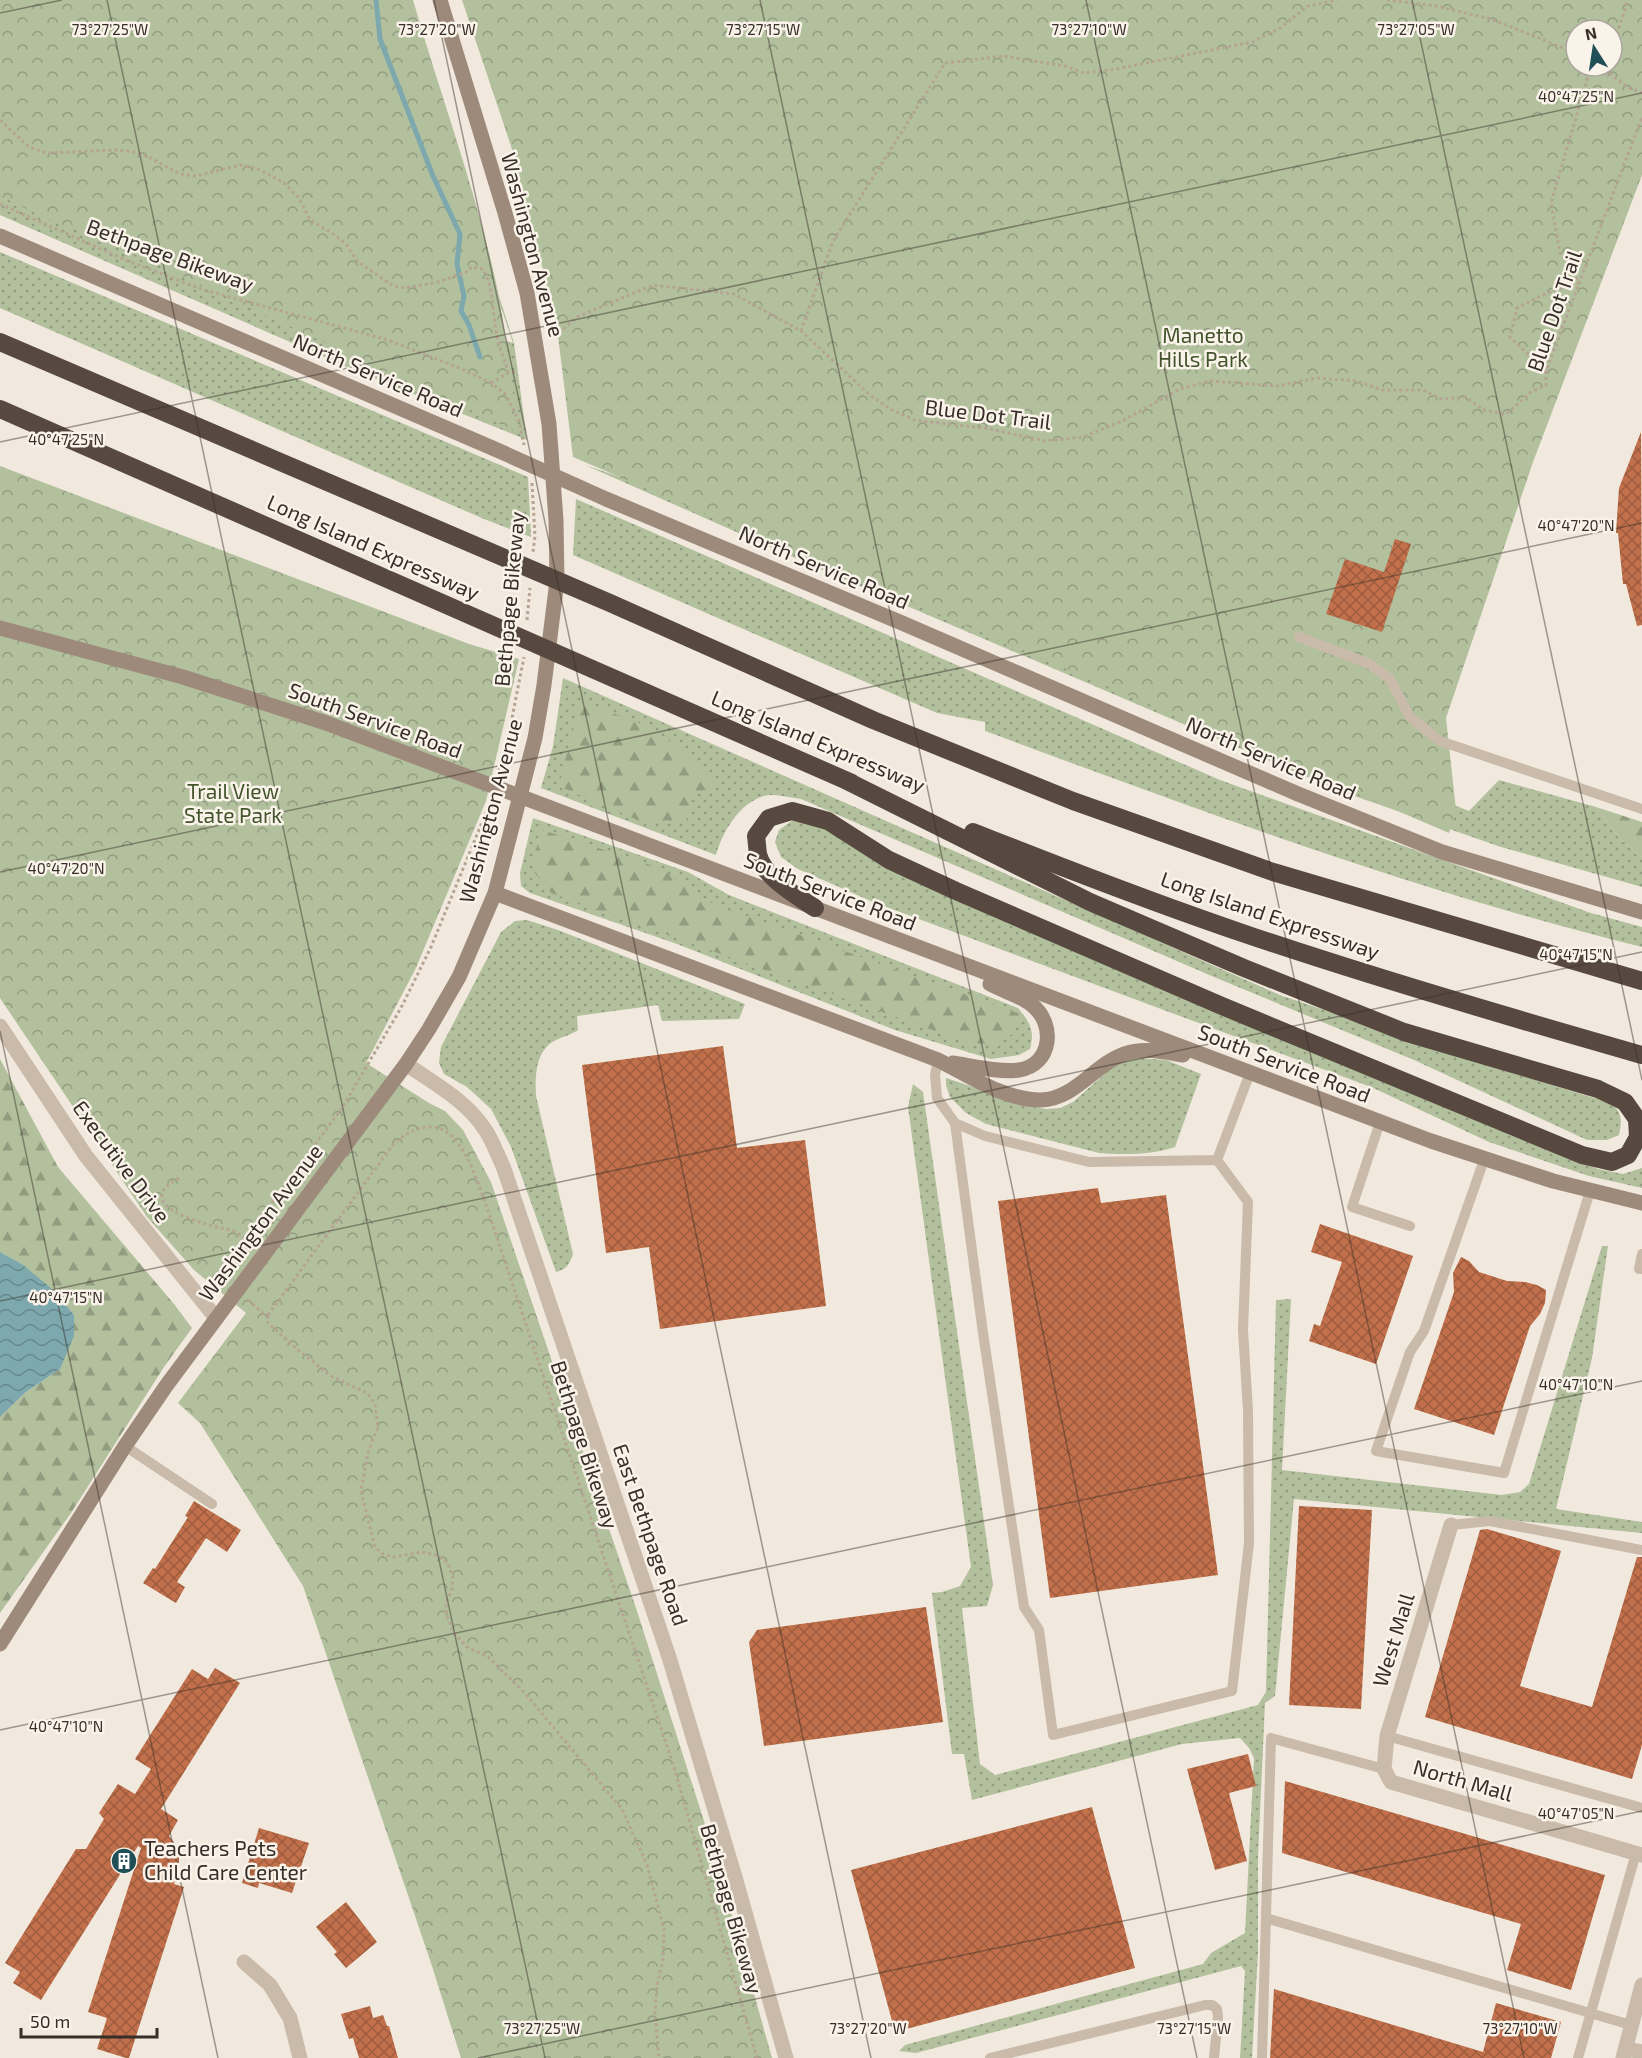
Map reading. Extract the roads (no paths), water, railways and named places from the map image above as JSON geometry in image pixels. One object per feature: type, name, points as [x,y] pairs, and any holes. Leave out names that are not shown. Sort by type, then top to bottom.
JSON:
[{"type":"highway","name":"Long Island Expressway","points":[[0,342],[511,560],[873,720],[1073,801],[1273,872],[1642,981]]},
{"type":"highway","name":"Long Island Expressway","points":[[0,409],[843,779],[1062,867],[1254,937],[1450,999],[1642,1056]]},
{"type":"highway","points":[[815,908],[765,870],[758,856],[756,836],[770,818],[792,811],[828,820],[889,860],[956,891],[1222,1006],[1582,1155],[1612,1162],[1628,1155],[1638,1137],[1637,1119],[1625,1102],[1598,1089],[1404,1032],[1244,968],[1090,902],[843,779]]},
{"type":"main road","name":"Washington Avenue","points":[[0,1644],[125,1446],[216,1318],[406,1064],[459,976],[495,893],[535,738],[544,685],[557,580],[556,520],[549,424],[527,293],[440,0]]},
{"type":"main road","name":"North Service Road","points":[[0,236],[606,499],[902,623],[1287,789],[1442,852],[1642,912]]},
{"type":"main road","name":"South Service Road","points":[[0,628],[183,677],[326,723],[1484,1160],[1590,1191],[1642,1203]]},
{"type":"main road","points":[[495,893],[938,1060],[998,1091],[1024,1098],[1041,1100],[1064,1093],[1114,1059],[1136,1051],[1148,1050],[1211,1058]]},
{"type":"main road","points":[[892,938],[1032,1004],[1045,1025],[1046,1048],[1042,1058],[1032,1066],[1017,1071],[938,1060]]},
{"type":"street","name":"Executive Drive","points":[[0,1026],[86,1156],[216,1318]]},
{"type":"street","name":"East Bethpage Road","points":[[406,1064],[468,1108],[486,1131],[503,1166],[669,1657],[786,2058]]},
{"type":"street","name":"West Mall","points":[[1384,1768],[1387,1736],[1451,1525]]},
{"type":"street","name":"North Mall","points":[[1384,1768],[1391,1782],[1639,1854]]},
{"type":"street","points":[[244,1962],[270,1986],[290,2018],[300,2058]]},
{"type":"street","points":[[1642,1985],[1624,2054],[1642,2052]]},
{"type":"lane","points":[[1299,637],[1370,664],[1390,679],[1410,717],[1440,741],[1642,809]]},
{"type":"lane","points":[[938,1060],[934,1075],[937,1098],[955,1123],[983,1333],[1024,1607],[1039,1630],[1053,1735],[1232,1691],[1249,1543],[1248,1411],[1243,1330],[1248,1202],[1217,1160]]},
{"type":"lane","points":[[1217,1160],[1250,1073]]},
{"type":"lane","points":[[1380,1122],[1352,1207],[1410,1226]]},
{"type":"lane","points":[[955,1123],[985,1136],[1089,1162],[1217,1160]]},
{"type":"lane","points":[[1484,1160],[1424,1331],[1410,1352],[1376,1451],[1504,1473],[1590,1191]]},
{"type":"lane","points":[[1642,1254],[1639,1269],[1642,1269]]},
{"type":"lane","points":[[125,1446],[212,1504]]},
{"type":"lane","points":[[1451,1525],[1490,1521],[1642,1550]]},
{"type":"lane","points":[[1387,1736],[1642,1808]]},
{"type":"lane","points":[[1262,2058],[1271,1738],[1384,1768]]},
{"type":"lane","points":[[1578,2058],[1589,2013],[1639,1854]]},
{"type":"lane","points":[[1266,1918],[1631,2025]]},
{"type":"lane","points":[[990,2058],[1212,2005],[1217,2009],[1218,2017],[1214,2058]]},
{"type":"water","points":[[0,1252],[22,1264],[52,1289],[74,1315],[74,1336],[60,1369],[26,1392],[0,1417]]},
{"type":"waterway","points":[[376,0],[380,39],[433,176],[460,234],[457,264],[464,296],[461,311],[469,325],[480,357]]},
{"type":"place","name":"Teachers Pets Child Care Center","points":[[124,1861]]},
{"type":"park label","name":"Manetto Hills Park","points":[[1203,348]]},
{"type":"park label","name":"Trail View State Park","points":[[233,804]]}]
